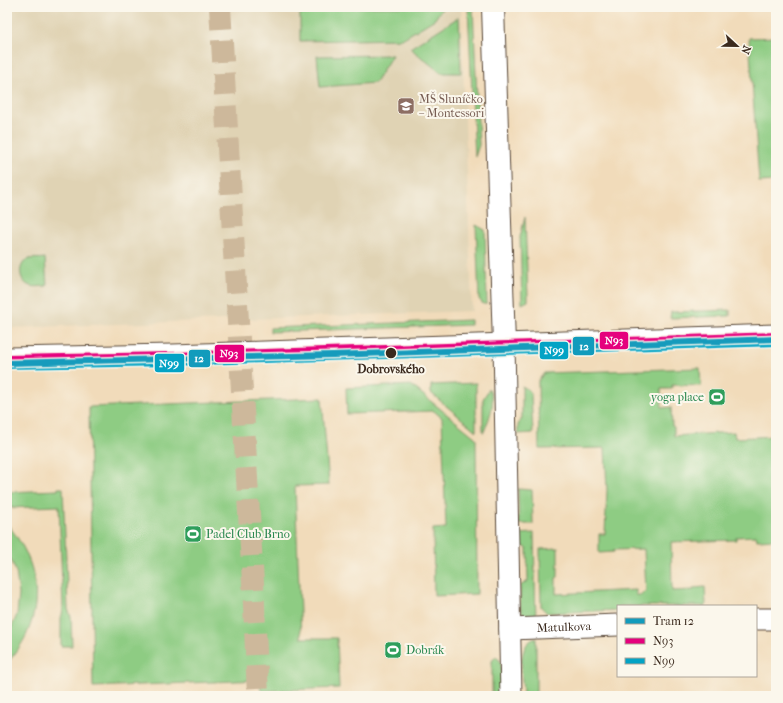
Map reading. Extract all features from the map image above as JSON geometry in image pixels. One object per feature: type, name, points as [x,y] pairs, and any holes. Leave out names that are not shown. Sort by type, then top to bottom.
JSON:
[{"type":"main road","points":[[493,7],[504,344]]},
{"type":"street","points":[[7,358],[173,355],[776,335]]},
{"type":"street","points":[[504,344],[511,696]]},
{"type":"street","points":[[757,619],[776,618]]},
{"type":"street","name":"Matulkova","points":[[510,629],[617,624]]},
{"type":"shaded area","points":[[7,7],[461,7],[472,311],[7,328]]},
{"type":"green space","points":[[443,7],[435,19],[402,39],[300,41],[300,9]]},
{"type":"green space","points":[[468,7],[473,7],[479,145],[475,157]]},
{"type":"green space","points":[[459,17],[461,73],[441,73],[410,48]]},
{"type":"green space","points":[[776,37],[776,181],[759,182],[749,38]]},
{"type":"green space","points":[[392,55],[375,83],[320,87],[317,56]]},
{"type":"green space","points":[[525,217],[528,301],[522,304],[520,237]]},
{"type":"green space","points":[[476,225],[485,230],[487,304],[483,304],[479,299]]},
{"type":"green space","points":[[45,258],[47,286],[34,287],[28,285],[22,279],[21,267],[25,261],[29,259]]},
{"type":"green space","points":[[730,310],[730,316],[670,318],[671,312]]},
{"type":"green space","points":[[471,320],[471,325],[270,332],[270,328]]},
{"type":"green space","points":[[700,368],[701,386],[672,385],[672,389],[661,389],[662,408],[671,407],[674,436],[734,432],[735,438],[776,436],[776,539],[757,540],[756,536],[736,537],[736,540],[671,542],[672,591],[694,590],[694,588],[705,587],[706,605],[617,605],[617,610],[547,613],[541,607],[540,549],[558,548],[558,577],[556,578],[556,594],[636,590],[636,595],[642,595],[642,593],[646,592],[644,549],[614,550],[614,552],[599,553],[599,534],[605,534],[607,490],[605,448],[539,449],[538,381],[544,373]]},
{"type":"green space","points":[[476,383],[476,431],[431,393],[431,385]]},
{"type":"green space","points":[[411,385],[476,438],[477,594],[434,596],[433,529],[446,528],[442,418],[434,411],[347,414],[346,388]]},
{"type":"green space","points":[[522,386],[529,390],[531,394],[533,433],[518,434],[518,425],[522,418]]},
{"type":"green space","points":[[489,389],[492,405],[490,416],[483,432],[483,399]]},
{"type":"green space","name":"Padel Club Brno","points":[[322,398],[329,485],[295,486],[301,638],[337,638],[339,688],[261,691],[260,680],[93,687],[89,407]]},
{"type":"green space","points":[[58,488],[63,488],[68,609],[71,617],[72,646],[61,646],[61,618],[63,610],[59,506],[7,508],[7,492],[58,490]]},
{"type":"green space","points":[[518,489],[532,490],[533,524],[519,524]]},
{"type":"green space","points":[[7,524],[19,541],[28,558],[34,576],[36,594],[34,612],[29,630],[20,647],[7,663],[7,637],[17,615],[19,594],[16,572],[7,551]]},
{"type":"green space","points":[[534,533],[536,625],[522,613],[520,599],[520,586],[528,581],[527,548],[520,545],[519,534]]},
{"type":"green space","points":[[536,638],[536,696],[523,696],[523,655],[525,647],[529,642]]},
{"type":"green space","points":[[496,656],[501,662],[502,696],[492,696],[492,661]]},
{"type":"tunnel","points":[[220,7],[253,583],[258,696]]},
{"type":"tram line","name":"12","points":[[7,363],[333,355],[776,339]]},
{"type":"transit line","name":"N93","points":[[7,358],[173,355],[776,335]]},
{"type":"transit line","name":"N99","points":[[7,366],[173,363],[776,343]]},
{"type":"place","name":"MŠ Sluníčko – Montessori","points":[[406,106]]},
{"type":"place","name":"Dobrovského","points":[[391,353]]},
{"type":"place","name":"yoga place","points":[[717,397]]},
{"type":"place","name":"Padel Club Brno","points":[[193,534]]},
{"type":"place","name":"Dobrák","points":[[393,650]]}]
